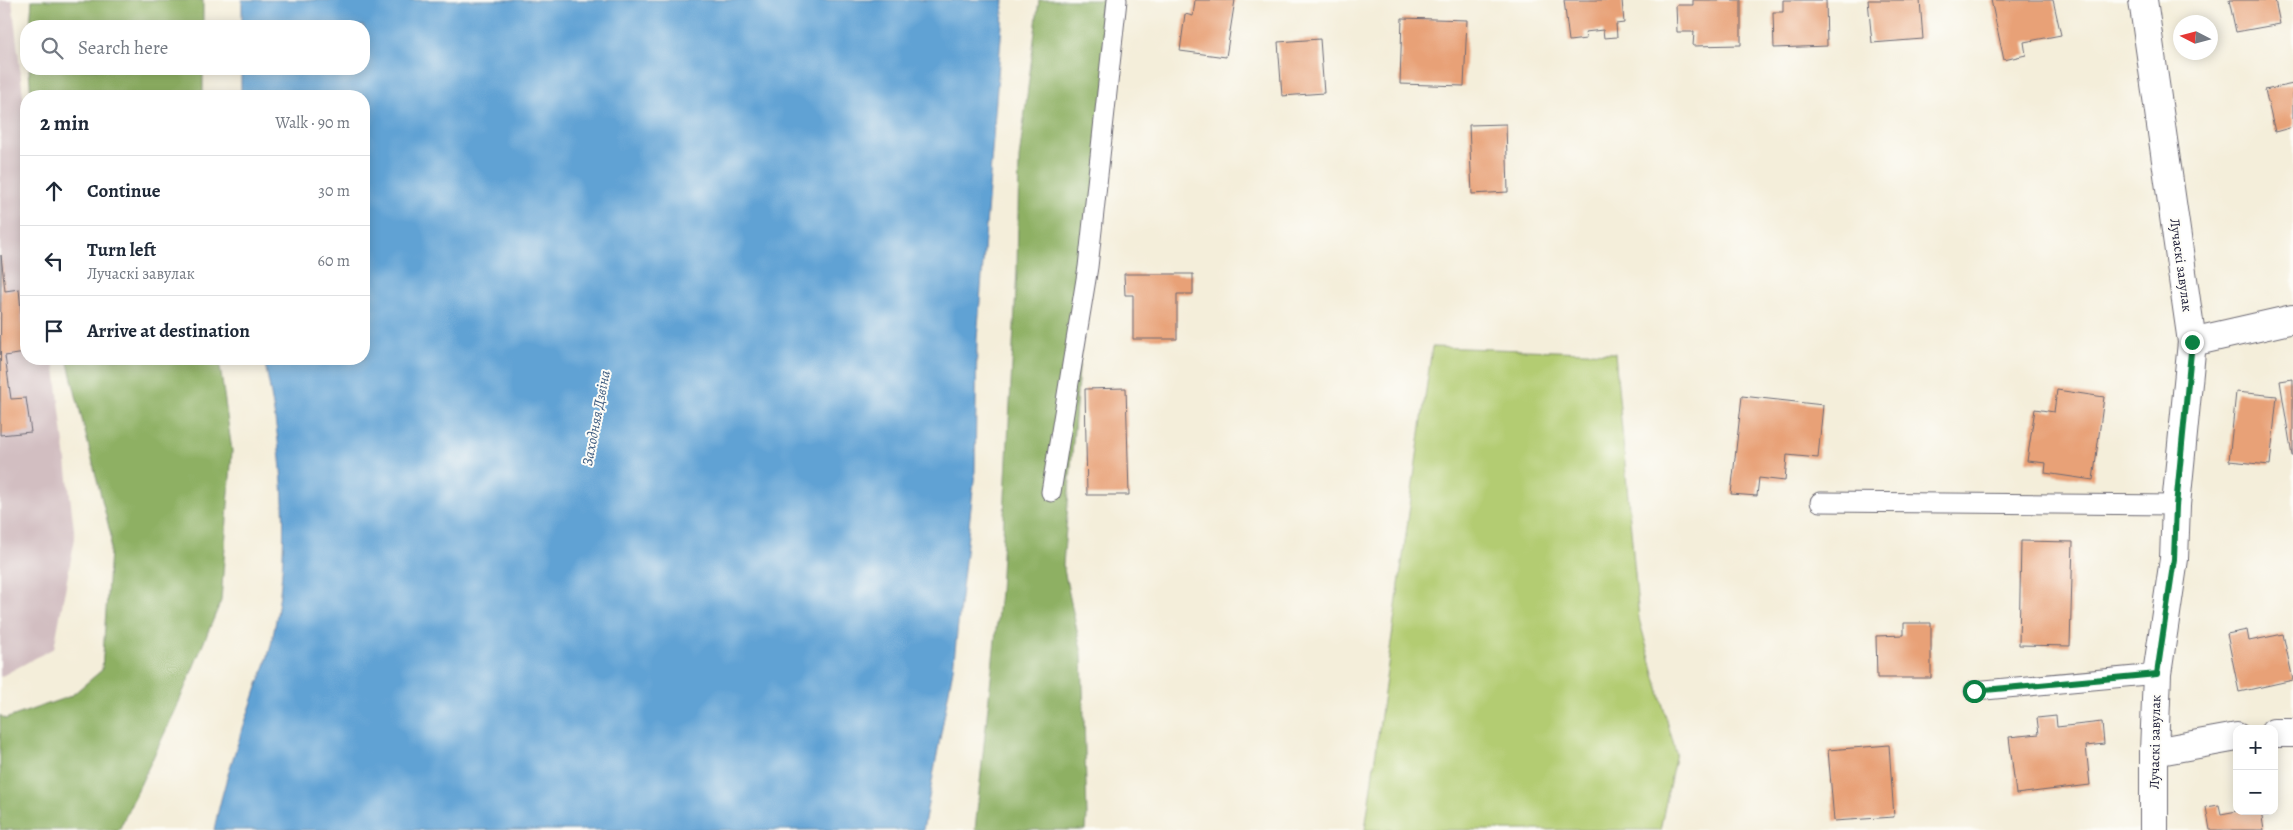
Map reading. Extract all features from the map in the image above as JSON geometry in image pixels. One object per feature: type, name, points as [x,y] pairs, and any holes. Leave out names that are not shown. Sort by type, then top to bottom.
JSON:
[{"type":"street","name":"Лучаскі завулак","points":[[2143,0],[2192,342],[2176,506],[2174,559],[2157,674],[2154,830]]},
{"type":"street","points":[[2192,342],[2293,319]]},
{"type":"street","points":[[2278,733],[2293,733]]},
{"type":"street","points":[[2154,752],[2233,738]]},
{"type":"lane","points":[[1052,492],[1088,267],[1117,0]]},
{"type":"lane","points":[[1820,502],[2176,506]]},
{"type":"lane","points":[[1974,691],[2157,674]]},
{"type":"shaded area","points":[[0,0],[12,0],[22,90],[20,90],[20,365],[55,365],[75,538],[54,648],[0,677]]},
{"type":"green space","points":[[32,0],[203,0],[203,20],[30,20]]},
{"type":"green space","points":[[1039,0],[1114,0],[1084,307],[1063,565],[1082,654],[1086,830],[975,830],[1000,592],[1017,270],[1019,159]]},
{"type":"green space","points":[[29,75],[203,75],[203,90],[31,90]]},
{"type":"green space","points":[[1432,347],[1615,353],[1639,619],[1676,753],[1660,830],[1365,830]]},
{"type":"green space","points":[[68,365],[220,365],[232,451],[221,601],[176,709],[119,830],[0,830],[0,715],[5,719],[71,696],[102,670],[111,536]]},
{"type":"water","name":"Заходняя Дзвіна","points":[[242,0],[1004,0],[977,339],[975,472],[953,669],[923,830],[214,830],[231,764],[268,655],[282,577],[283,504],[281,467],[277,430],[265,365],[370,365],[370,90],[241,90],[241,75],[370,75],[370,20],[242,20]]},
{"type":"building","points":[[1195,0],[1235,0],[1226,57],[1180,51],[1185,14],[1193,16]]},
{"type":"building","points":[[1564,0],[1622,0],[1624,23],[1616,24],[1617,37],[1604,38],[1603,30],[1585,32],[1586,39],[1569,41]]},
{"type":"building","points":[[1693,0],[1741,0],[1741,45],[1693,46],[1694,32],[1677,32],[1676,5],[1693,5]]},
{"type":"building","points":[[1783,0],[1826,0],[1827,46],[1774,48],[1773,12],[1783,12]]},
{"type":"building","points":[[1868,0],[1920,0],[1923,39],[1872,43]]},
{"type":"building","points":[[1991,0],[2053,0],[2061,35],[2024,42],[2026,55],[2004,60]]},
{"type":"building","points":[[2229,0],[2275,0],[2280,24],[2236,32]]},
{"type":"building","points":[[1402,18],[1467,20],[1464,86],[1400,84]]},
{"type":"building","points":[[1320,39],[1324,93],[1282,96],[1278,42]]},
{"type":"building","points":[[2293,84],[2293,127],[2275,132],[2265,90]]},
{"type":"building","points":[[1506,124],[1508,192],[1472,194],[1469,125]]},
{"type":"building","points":[[1,255],[5,291],[19,289],[20,300],[20,354],[5,356],[11,399],[26,398],[31,432],[0,435]]},
{"type":"building","points":[[1124,274],[1193,274],[1193,294],[1177,294],[1177,339],[1133,339],[1133,295],[1125,295]]},
{"type":"building","points":[[2293,379],[2293,456],[2292,456],[2280,381]]},
{"type":"building","points":[[1126,388],[1129,495],[1087,495],[1085,389]]},
{"type":"building","points":[[2057,390],[2104,397],[2093,480],[2045,473],[2046,463],[2027,461],[2035,409],[2054,412]]},
{"type":"building","points":[[2236,392],[2277,396],[2270,465],[2229,461]]},
{"type":"building","points":[[1742,396],[1823,405],[1818,458],[1787,455],[1785,481],[1759,478],[1757,496],[1731,494]]},
{"type":"building","points":[[2021,541],[2073,542],[2070,646],[2019,645]]},
{"type":"building","points":[[1904,623],[1931,623],[1931,678],[1877,678],[1876,636],[1904,635]]},
{"type":"building","points":[[2247,630],[2249,641],[2283,634],[2293,680],[2239,692],[2227,634]]},
{"type":"building","points":[[2056,716],[2057,727],[2102,722],[2104,744],[2086,746],[2090,785],[2016,794],[2009,737],[2039,734],[2037,718]]},
{"type":"building","points":[[1889,745],[1894,817],[1834,821],[1828,750]]},
{"type":"building","points":[[2219,805],[2221,814],[2233,812],[2233,815],[2262,815],[2264,830],[2210,830],[2206,807]]},
{"type":"route","points":[[1974,691],[2157,674],[2174,559],[2176,506],[2192,342]]}]
